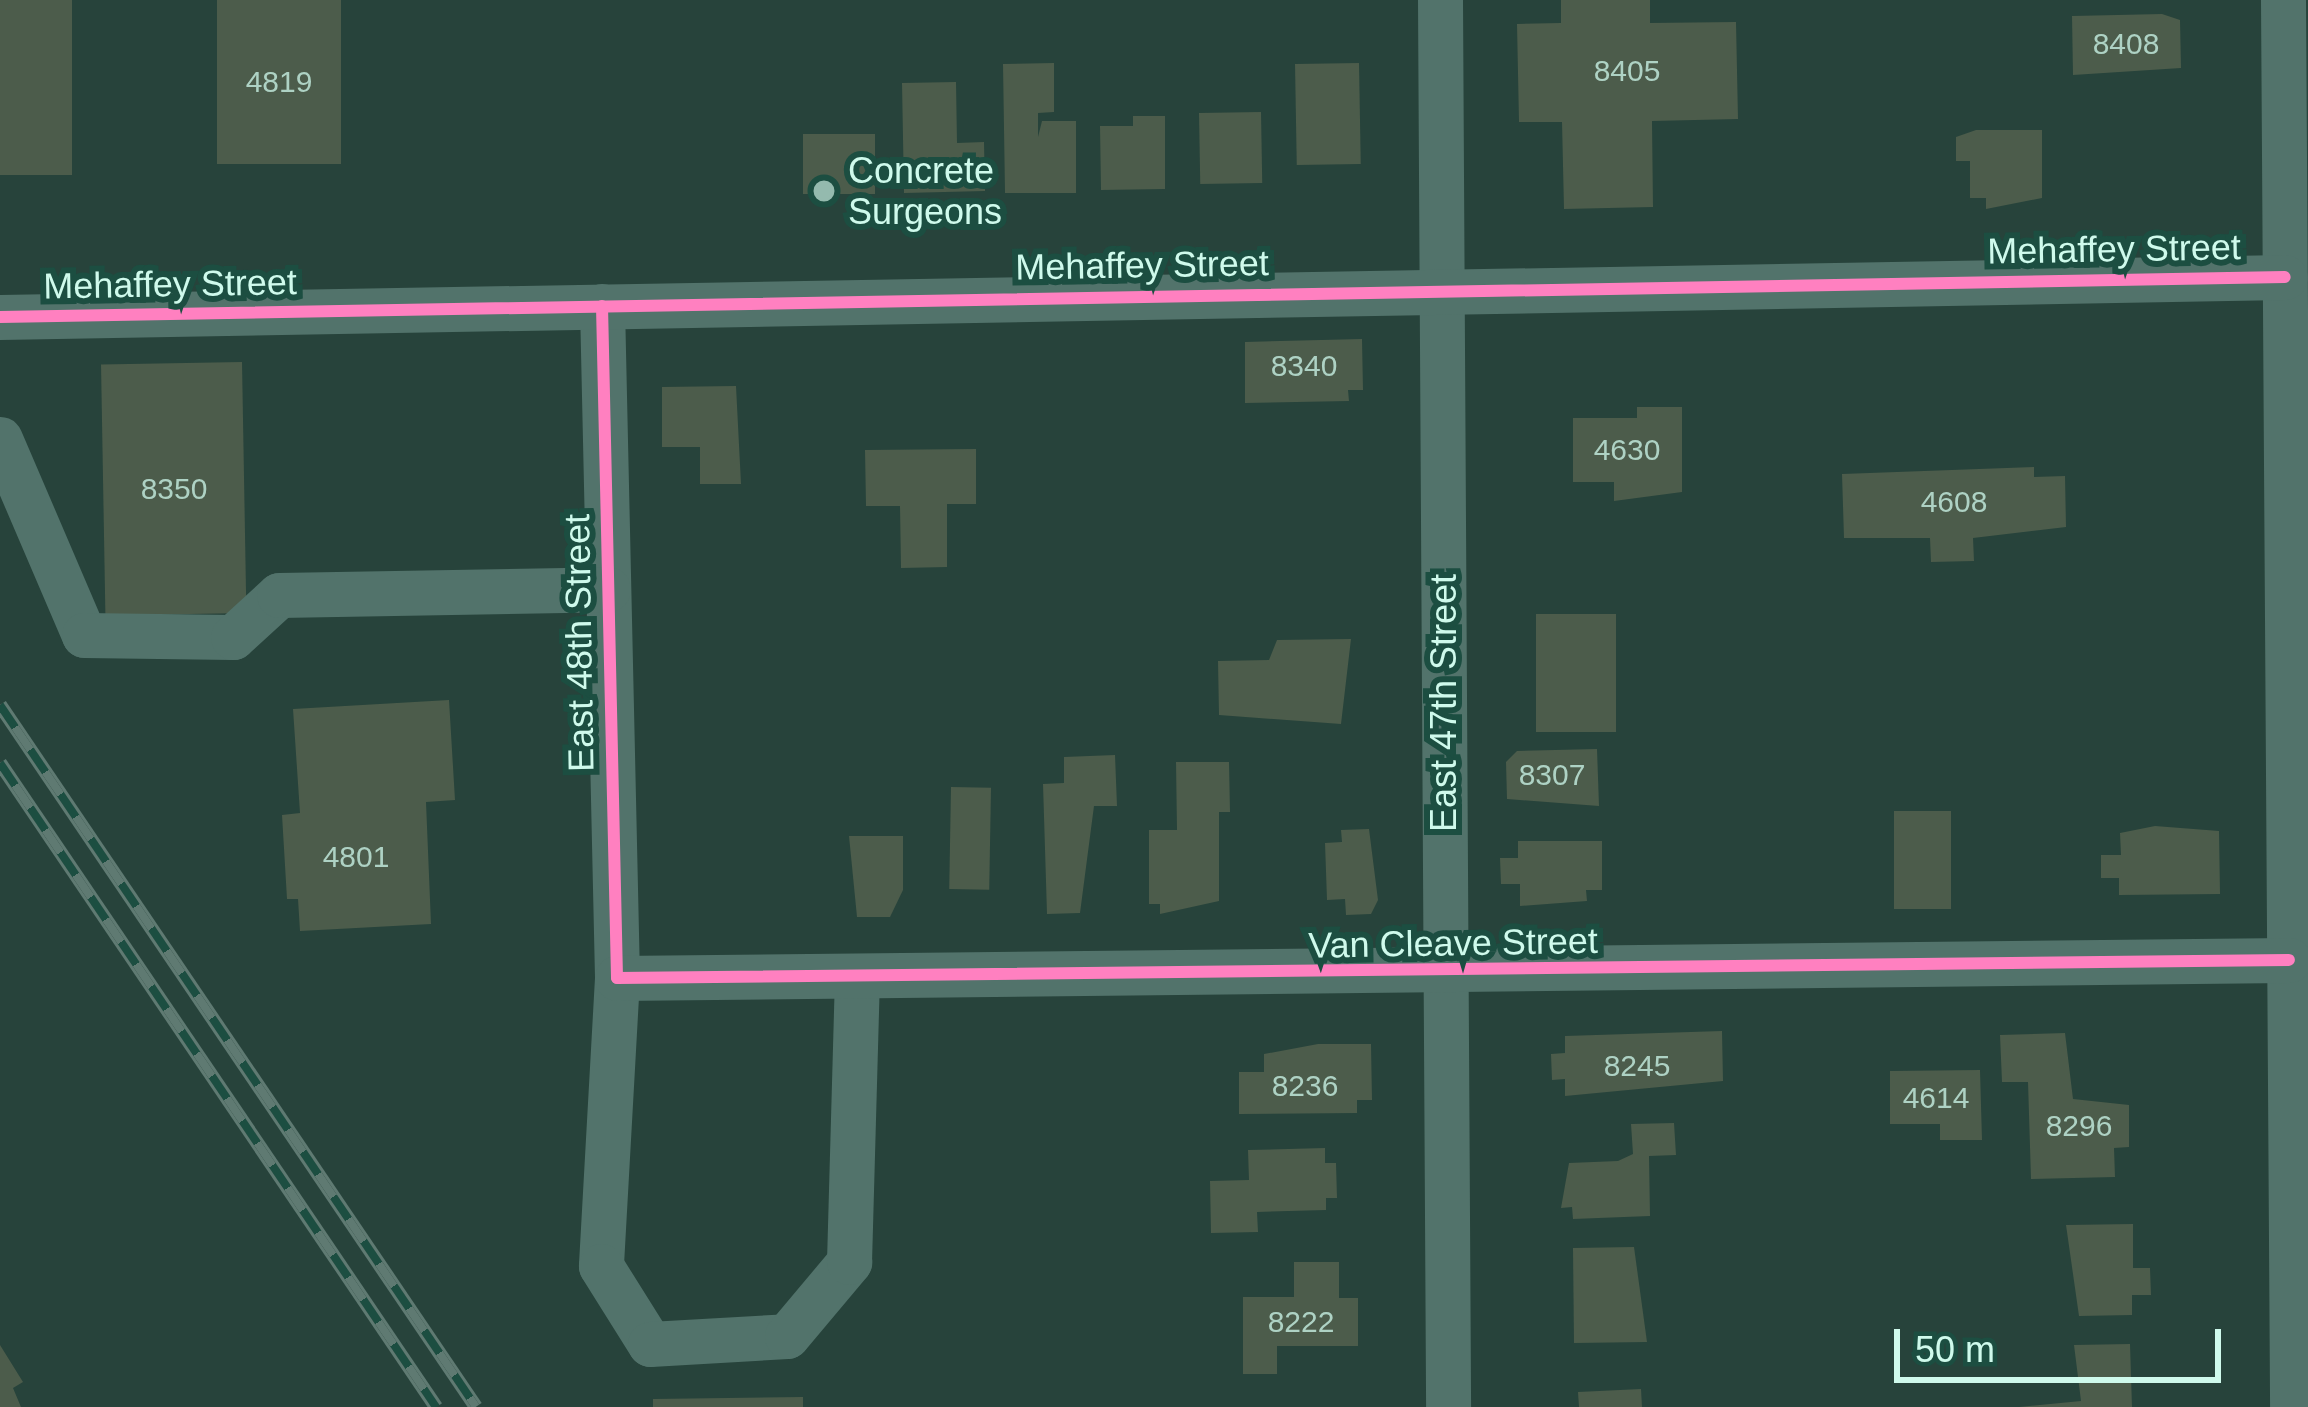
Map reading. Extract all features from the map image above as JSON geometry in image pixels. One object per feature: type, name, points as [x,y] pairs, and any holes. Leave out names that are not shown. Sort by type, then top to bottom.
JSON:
[{"type":"street","name":"East 47th Street","points":[[1440,0],[1448,1407]]},
{"type":"street","points":[[2283,0],[2289,960],[2300,1356],[2292,1407]]},
{"type":"street","name":"Mehaffey Street","points":[[0,316],[2285,277]]},
{"type":"street","name":"East 48th Street","points":[[602,306],[616,978],[601,1266],[650,1344],[787,1336],[848,1262],[857,976]]},
{"type":"street","points":[[0,440],[85,635],[233,637],[279,595],[608,589]]},
{"type":"street","name":"Van Cleave Street","points":[[616,978],[1446,975],[2289,960]]},
{"type":"building","points":[[0,0],[72,0],[72,175],[0,175]]},
{"type":"building","points":[[217,0],[341,0],[341,164],[217,164]]},
{"type":"building","points":[[1561,0],[1650,0],[1650,23],[1736,22],[1738,119],[1652,121],[1653,207],[1564,209],[1562,122],[1519,122],[1517,24],[1561,23]]},
{"type":"building","points":[[2162,14],[2180,20],[2181,68],[2073,75],[2072,16]]},
{"type":"building","points":[[1054,63],[1054,112],[1038,113],[1038,137],[1042,121],[1076,121],[1076,193],[1005,193],[1003,64]]},
{"type":"building","points":[[1359,63],[1361,164],[1297,165],[1295,64]]},
{"type":"building","points":[[956,82],[957,143],[984,142],[985,191],[904,193],[902,83]]},
{"type":"building","points":[[1261,112],[1262,183],[1200,184],[1199,113]]},
{"type":"building","points":[[1133,116],[1165,116],[1165,189],[1101,190],[1100,126],[1133,126]]},
{"type":"building","points":[[1976,130],[2042,130],[2042,198],[1986,209],[1986,198],[1970,198],[1970,161],[1956,161],[1956,137]]},
{"type":"building","points":[[803,134],[875,134],[875,194],[803,194]]},
{"type":"building","points":[[1362,339],[1363,390],[1348,390],[1349,401],[1245,403],[1245,342]]},
{"type":"building","points":[[242,362],[246,613],[105,615],[101,364]]},
{"type":"building","points":[[736,386],[741,484],[700,484],[700,447],[662,447],[662,387]]},
{"type":"building","points":[[1637,407],[1682,407],[1682,492],[1614,501],[1614,482],[1573,482],[1573,418],[1637,418]]},
{"type":"building","points":[[976,449],[976,504],[947,504],[947,567],[901,568],[900,506],[866,506],[865,450]]},
{"type":"building","points":[[2034,467],[2034,477],[2065,476],[2066,527],[1973,538],[1974,561],[1931,562],[1930,538],[1844,538],[1842,474]]},
{"type":"building","points":[[1536,614],[1616,614],[1616,732],[1536,732]]},
{"type":"building","points":[[1351,639],[1341,724],[1219,715],[1218,661],[1269,660],[1277,640]]},
{"type":"building","points":[[449,700],[455,800],[426,802],[431,924],[300,931],[298,899],[287,899],[282,815],[300,813],[293,709]]},
{"type":"building","points":[[1597,749],[1599,806],[1507,799],[1506,762],[1517,751]]},
{"type":"building","points":[[1115,755],[1117,806],[1094,806],[1080,913],[1047,914],[1043,784],[1064,783],[1064,757]]},
{"type":"building","points":[[1176,762],[1229,762],[1230,812],[1219,812],[1219,901],[1160,914],[1160,904],[1149,904],[1149,830],[1177,830]]},
{"type":"building","points":[[951,787],[991,788],[989,890],[949,889]]},
{"type":"building","points":[[1894,811],[1951,811],[1951,909],[1894,909]]},
{"type":"building","points":[[2155,826],[2219,831],[2220,894],[2119,895],[2119,878],[2101,878],[2101,855],[2121,855],[2120,833]]},
{"type":"building","points":[[1369,829],[1378,900],[1371,914],[1346,915],[1345,899],[1327,900],[1325,843],[1342,842],[1341,830]]},
{"type":"building","points":[[849,836],[903,836],[903,890],[890,917],[857,917]]},
{"type":"building","points":[[1518,841],[1602,841],[1602,890],[1586,890],[1587,901],[1520,906],[1520,884],[1501,884],[1500,858],[1518,858]]},
{"type":"building","points":[[1722,1031],[1723,1081],[1565,1096],[1565,1079],[1552,1080],[1551,1054],[1565,1053],[1565,1036]]},
{"type":"building","points":[[2065,1033],[2073,1099],[2129,1105],[2129,1147],[2114,1148],[2115,1177],[2031,1179],[2028,1082],[2002,1082],[2000,1035]]},
{"type":"building","points":[[1318,1044],[1371,1044],[1372,1100],[1357,1100],[1357,1113],[1239,1114],[1239,1072],[1264,1072],[1264,1054]]},
{"type":"building","points":[[1980,1070],[1982,1140],[1940,1140],[1940,1124],[1890,1124],[1890,1071]]},
{"type":"building","points":[[1674,1123],[1676,1155],[1649,1156],[1650,1216],[1573,1219],[1572,1207],[1561,1208],[1569,1163],[1618,1161],[1633,1154],[1631,1124]]},
{"type":"building","points":[[1325,1148],[1325,1163],[1336,1163],[1337,1198],[1326,1198],[1326,1210],[1257,1212],[1258,1232],[1211,1233],[1210,1181],[1249,1180],[1248,1150]]},
{"type":"building","points":[[2133,1224],[2133,1268],[2150,1268],[2151,1295],[2132,1295],[2132,1315],[2079,1316],[2066,1225]]},
{"type":"building","points":[[1634,1247],[1647,1342],[1574,1343],[1573,1248]]},
{"type":"building","points":[[1294,1262],[1339,1262],[1339,1298],[1358,1298],[1358,1346],[1277,1346],[1277,1374],[1243,1374],[1243,1297],[1294,1297]]},
{"type":"building","points":[[2130,1344],[2132,1407],[2019,1407],[2081,1401],[2074,1345]]},
{"type":"building","points":[[0,1345],[23,1382],[13,1388],[21,1407],[0,1407]]},
{"type":"building","points":[[1641,1389],[1642,1407],[1579,1407],[1578,1392]]},
{"type":"building","points":[[803,1397],[803,1407],[653,1407],[653,1399]]},
{"type":"railway","points":[[0,705],[476,1407]]},
{"type":"railway","points":[[0,763],[436,1407]]},
{"type":"cycle path","points":[[0,317],[2285,277]]},
{"type":"cycle path","points":[[602,306],[617,978],[2289,960]]},
{"type":"place","name":"Concrete Surgeons","points":[[824,191]]}]
